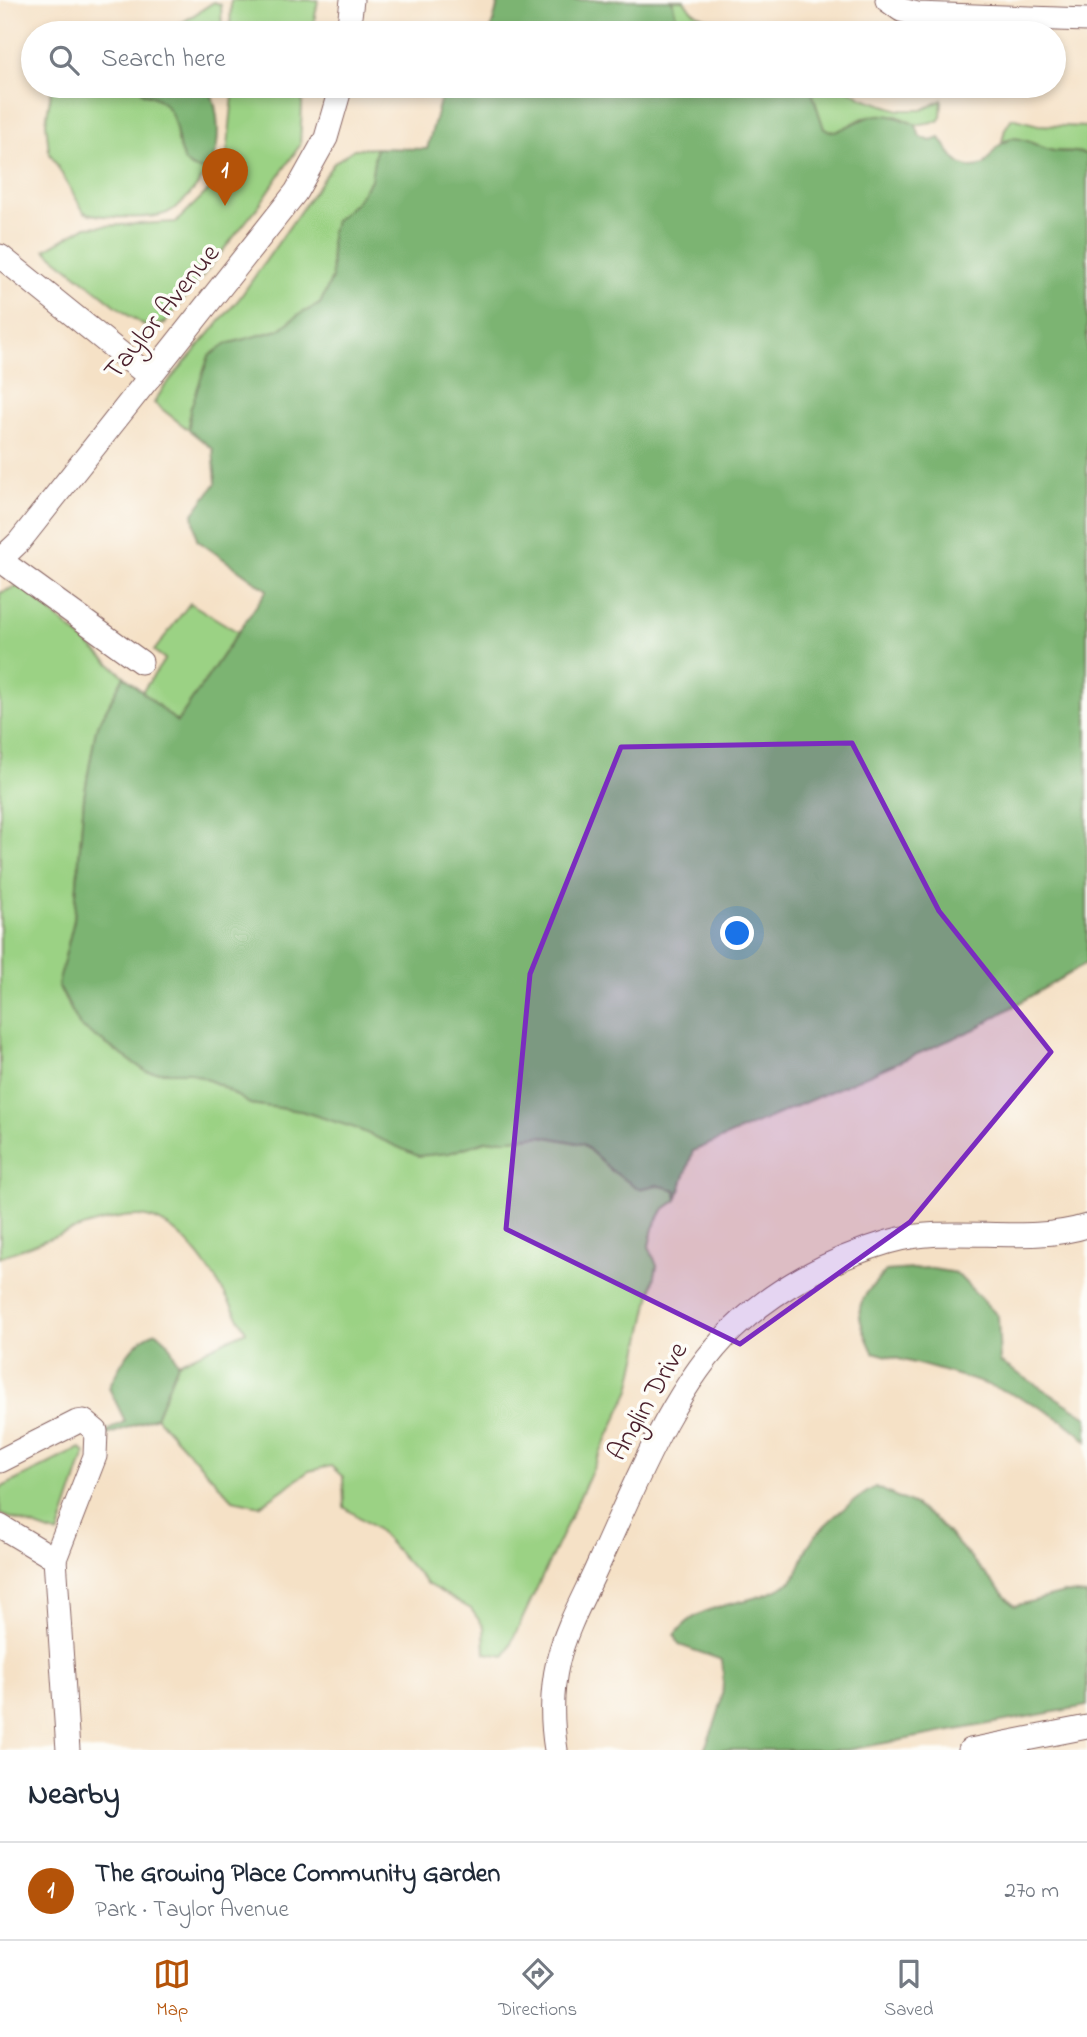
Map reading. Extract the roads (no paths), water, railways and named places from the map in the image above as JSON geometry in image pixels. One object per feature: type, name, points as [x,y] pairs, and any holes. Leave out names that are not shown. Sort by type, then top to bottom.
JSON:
[{"type":"street","points":[[349,21],[352,0]]},
{"type":"street","points":[[887,0],[901,10],[917,14],[1087,20]]},
{"type":"street","name":"Taylor Avenue","points":[[0,560],[19,542],[308,175],[331,126],[338,98]]},
{"type":"street","points":[[0,256],[150,377]]},
{"type":"street","points":[[0,560],[141,662]]},
{"type":"street","name":"Anglin Drive","points":[[556,1750],[551,1703],[553,1681],[570,1628],[639,1476],[688,1385],[731,1331],[783,1290],[817,1270],[888,1242],[942,1233],[1046,1235],[1087,1226]]},
{"type":"street","points":[[0,1461],[76,1422],[84,1421],[96,1431],[95,1456],[55,1559],[68,1750]]},
{"type":"street","points":[[0,1527],[55,1559]]},
{"type":"street","points":[[971,1750],[1087,1727]]},
{"type":"place","name":"The Growing Place Community Garden","points":[[225,206]]}]
